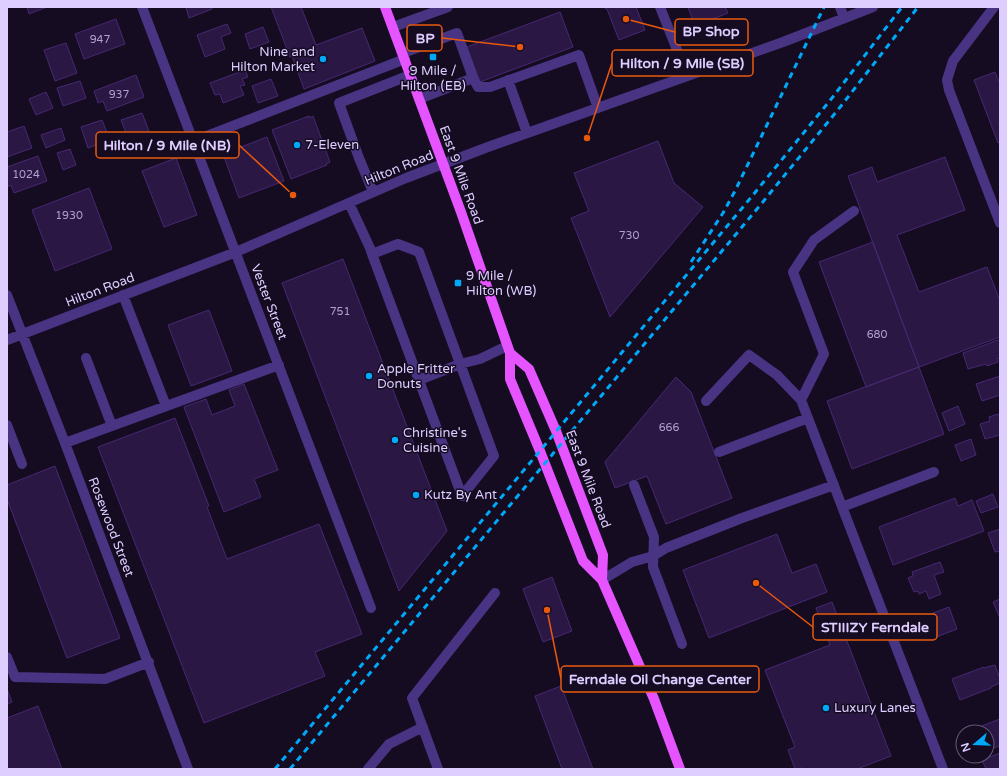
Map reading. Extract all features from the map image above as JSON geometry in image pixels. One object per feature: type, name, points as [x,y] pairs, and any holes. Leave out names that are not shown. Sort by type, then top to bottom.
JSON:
[{"type":"main road","name":"East 9 Mile Road","points":[[386,7],[509,350],[510,379],[583,561],[602,580],[654,699],[680,769]]},
{"type":"main road","name":"East 9 Mile Road","points":[[509,350],[529,369],[556,431],[602,555],[602,580]]},
{"type":"street","name":"Vester Street","points":[[142,7],[371,608]]},
{"type":"street","points":[[393,27],[448,7]]},
{"type":"street","points":[[660,7],[687,75]]},
{"type":"street","points":[[840,7],[844,18]]},
{"type":"street","name":"Hilton Road","points":[[7,340],[236,252],[373,192],[443,164],[687,75],[783,42],[874,7]]},
{"type":"street","points":[[994,7],[953,61],[947,80],[949,90],[1000,223]]},
{"type":"street","points":[[194,141],[457,33],[473,78],[478,87],[490,87],[579,54],[598,108]]},
{"type":"street","points":[[373,192],[339,103],[410,75]]},
{"type":"street","points":[[419,99],[473,78]]},
{"type":"street","points":[[508,80],[527,133]]},
{"type":"street","points":[[349,203],[372,254],[462,496],[494,456],[419,252],[398,244],[372,254]]},
{"type":"street","points":[[801,400],[824,354],[793,272],[814,240],[854,211]]},
{"type":"street","name":"Rosewood Street","points":[[7,295],[65,443],[188,769]]},
{"type":"street","points":[[123,295],[166,406]]},
{"type":"street","points":[[419,380],[460,364],[509,350]]},
{"type":"street","points":[[706,401],[749,355],[777,375],[801,400],[943,769]]},
{"type":"street","points":[[86,358],[112,426]]},
{"type":"street","points":[[65,443],[279,365]]},
{"type":"street","points":[[719,452],[808,418]]},
{"type":"street","points":[[7,425],[22,464]]},
{"type":"street","points":[[842,507],[934,472]]},
{"type":"street","points":[[634,485],[654,537],[653,567],[682,644]]},
{"type":"street","points":[[602,580],[632,562],[653,556],[666,548],[742,518],[834,485]]},
{"type":"street","points":[[438,769],[412,698],[495,593]]},
{"type":"street","points":[[7,657],[15,677],[105,679],[148,662]]},
{"type":"street","points":[[368,769],[389,744],[423,727]]},
{"type":"building","points":[[27,7],[47,7],[29,14]]},
{"type":"building","points":[[186,7],[214,7],[189,18]]},
{"type":"building","points":[[271,7],[301,7],[316,45],[362,28],[375,61],[304,89]]},
{"type":"building","points":[[603,7],[636,7],[645,30],[619,40],[607,9]]},
{"type":"building","points":[[688,7],[725,7],[728,13],[695,26]]},
{"type":"building","points":[[560,12],[573,47],[480,82],[467,47]]},
{"type":"building","points":[[116,19],[125,44],[84,59],[75,34]]},
{"type":"building","points":[[227,24],[231,33],[221,37],[225,49],[205,57],[197,35]]},
{"type":"building","points":[[263,27],[269,42],[250,49],[245,34]]},
{"type":"building","points":[[66,43],[77,73],[55,81],[44,50]]},
{"type":"building","points":[[245,70],[248,77],[242,79],[245,85],[240,86],[244,95],[223,103],[220,94],[215,95],[210,83]]},
{"type":"building","points":[[995,72],[1000,84],[1000,142],[998,143],[974,80]]},
{"type":"building","points":[[136,75],[144,97],[107,111],[103,101],[98,103],[94,91]]},
{"type":"building","points":[[271,79],[278,96],[258,103],[252,86]]},
{"type":"building","points":[[80,81],[86,98],[63,106],[57,88]]},
{"type":"building","points":[[46,92],[53,108],[36,115],[29,99]]},
{"type":"building","points":[[142,113],[150,134],[125,143],[122,134],[126,133],[121,120]]},
{"type":"building","points":[[309,116],[309,118],[313,116],[330,162],[326,164],[327,165],[291,179],[272,130]]},
{"type":"building","points":[[102,120],[110,140],[88,148],[81,127]]},
{"type":"building","points":[[24,126],[32,148],[7,157],[7,132]]},
{"type":"building","points":[[61,128],[65,140],[46,148],[41,135]]},
{"type":"building","points":[[267,137],[284,181],[239,198],[223,154]]},
{"type":"building","points":[[658,141],[674,183],[703,207],[610,317],[571,218],[589,211],[574,173]]},
{"type":"building","points":[[70,149],[76,165],[63,170],[57,153]]},
{"type":"building","points":[[38,156],[47,181],[14,193],[11,185],[7,187],[7,167]]},
{"type":"building","points":[[945,157],[965,210],[897,235],[919,292],[987,267],[1000,301],[1000,337],[919,367],[848,176],[872,167],[877,182]]},
{"type":"building","points":[[176,158],[197,215],[164,227],[142,171]]},
{"type":"building","points":[[89,188],[112,249],[55,271],[32,210]]},
{"type":"building","points":[[873,242],[919,367],[866,387],[819,262]]},
{"type":"building","points":[[343,259],[447,531],[399,591],[282,283]]},
{"type":"building","points":[[209,310],[232,371],[191,386],[168,325]]},
{"type":"building","points":[[998,340],[1000,341],[1000,358],[997,359],[998,362],[987,366],[986,364],[968,369],[963,353]]},
{"type":"building","points":[[919,367],[944,434],[852,469],[827,401]]},
{"type":"building","points":[[1000,376],[1000,395],[982,401],[976,384]]},
{"type":"building","points":[[676,377],[691,392],[732,498],[666,524],[647,476],[615,488],[605,462]]},
{"type":"building","points":[[244,384],[278,470],[254,479],[261,497],[224,512],[184,407],[206,399],[212,415],[235,406],[229,390]]},
{"type":"building","points":[[958,406],[965,424],[949,431],[942,413]]},
{"type":"building","points":[[998,414],[999,416],[1000,415],[1000,435],[985,439],[980,424],[990,421],[989,417]]},
{"type":"building","points":[[175,418],[209,506],[207,507],[227,559],[319,524],[362,634],[315,652],[325,676],[204,723],[98,447]]},
{"type":"building","points":[[971,439],[976,455],[961,461],[955,445]]},
{"type":"building","points":[[55,466],[120,638],[67,658],[7,499],[7,485]]},
{"type":"building","points":[[993,494],[998,507],[981,513],[976,501]]},
{"type":"building","points":[[955,498],[958,506],[972,500],[984,531],[893,565],[879,527]]},
{"type":"building","points":[[1000,529],[1000,551],[995,552],[988,533]]},
{"type":"building","points":[[777,534],[792,573],[816,564],[827,592],[709,638],[683,570]]},
{"type":"building","points":[[940,562],[944,572],[934,575],[941,594],[929,599],[926,591],[919,594],[918,591],[914,592],[908,578],[913,576],[912,572]]},
{"type":"building","points":[[552,577],[572,631],[543,642],[523,589]]},
{"type":"building","points":[[1000,599],[1000,618],[993,602]]},
{"type":"building","name":"Luxury Lanes","points":[[832,602],[891,756],[857,769],[795,769],[788,750],[795,747],[765,670],[830,645],[816,608]]},
{"type":"building","points":[[949,607],[957,629],[931,639],[926,626],[931,624],[928,615]]},
{"type":"building","points":[[995,665],[1000,683],[960,700],[952,679],[984,667]]},
{"type":"building","points":[[561,686],[593,769],[562,769],[535,696]]},
{"type":"building","points":[[7,689],[12,702],[7,704]]},
{"type":"building","points":[[38,706],[62,769],[7,769],[7,718]]},
{"type":"building","points":[[1000,719],[1000,746],[995,748],[995,724],[987,724]]},
{"type":"building","points":[[1000,753],[1000,769],[986,769],[984,764],[995,764],[995,755]]},
{"type":"railway","points":[[691,262],[723,213],[735,191],[824,7]]},
{"type":"railway","points":[[275,769],[753,195],[832,98],[902,7]]},
{"type":"railway","points":[[290,769],[762,203],[841,106],[918,7]]},
{"type":"place","name":"BP Shop","points":[[626,19]]},
{"type":"place","name":"BP","points":[[520,47]]},
{"type":"place","name":"9 Mile / Hilton (EB)","points":[[433,57]]},
{"type":"place","name":"Nine and Hilton Market","points":[[323,59]]},
{"type":"place","name":"Hilton / 9 Mile (SB)","points":[[587,138]]},
{"type":"place","name":"7-Eleven","points":[[297,145]]},
{"type":"place","name":"Hilton / 9 Mile (NB)","points":[[293,195]]},
{"type":"place","name":"9 Mile / Hilton (WB)","points":[[458,283]]},
{"type":"place","name":"Apple Fritter Donuts","points":[[369,376]]},
{"type":"place","name":"Christine's Cuisine","points":[[395,440]]},
{"type":"place","name":"Kutz By Ant","points":[[416,495]]},
{"type":"place","name":"STIIIZY Ferndale","points":[[756,583]]},
{"type":"place","name":"Ferndale Oil Change Center","points":[[547,610]]},
{"type":"place","name":"Luxury Lanes","points":[[826,708]]}]
